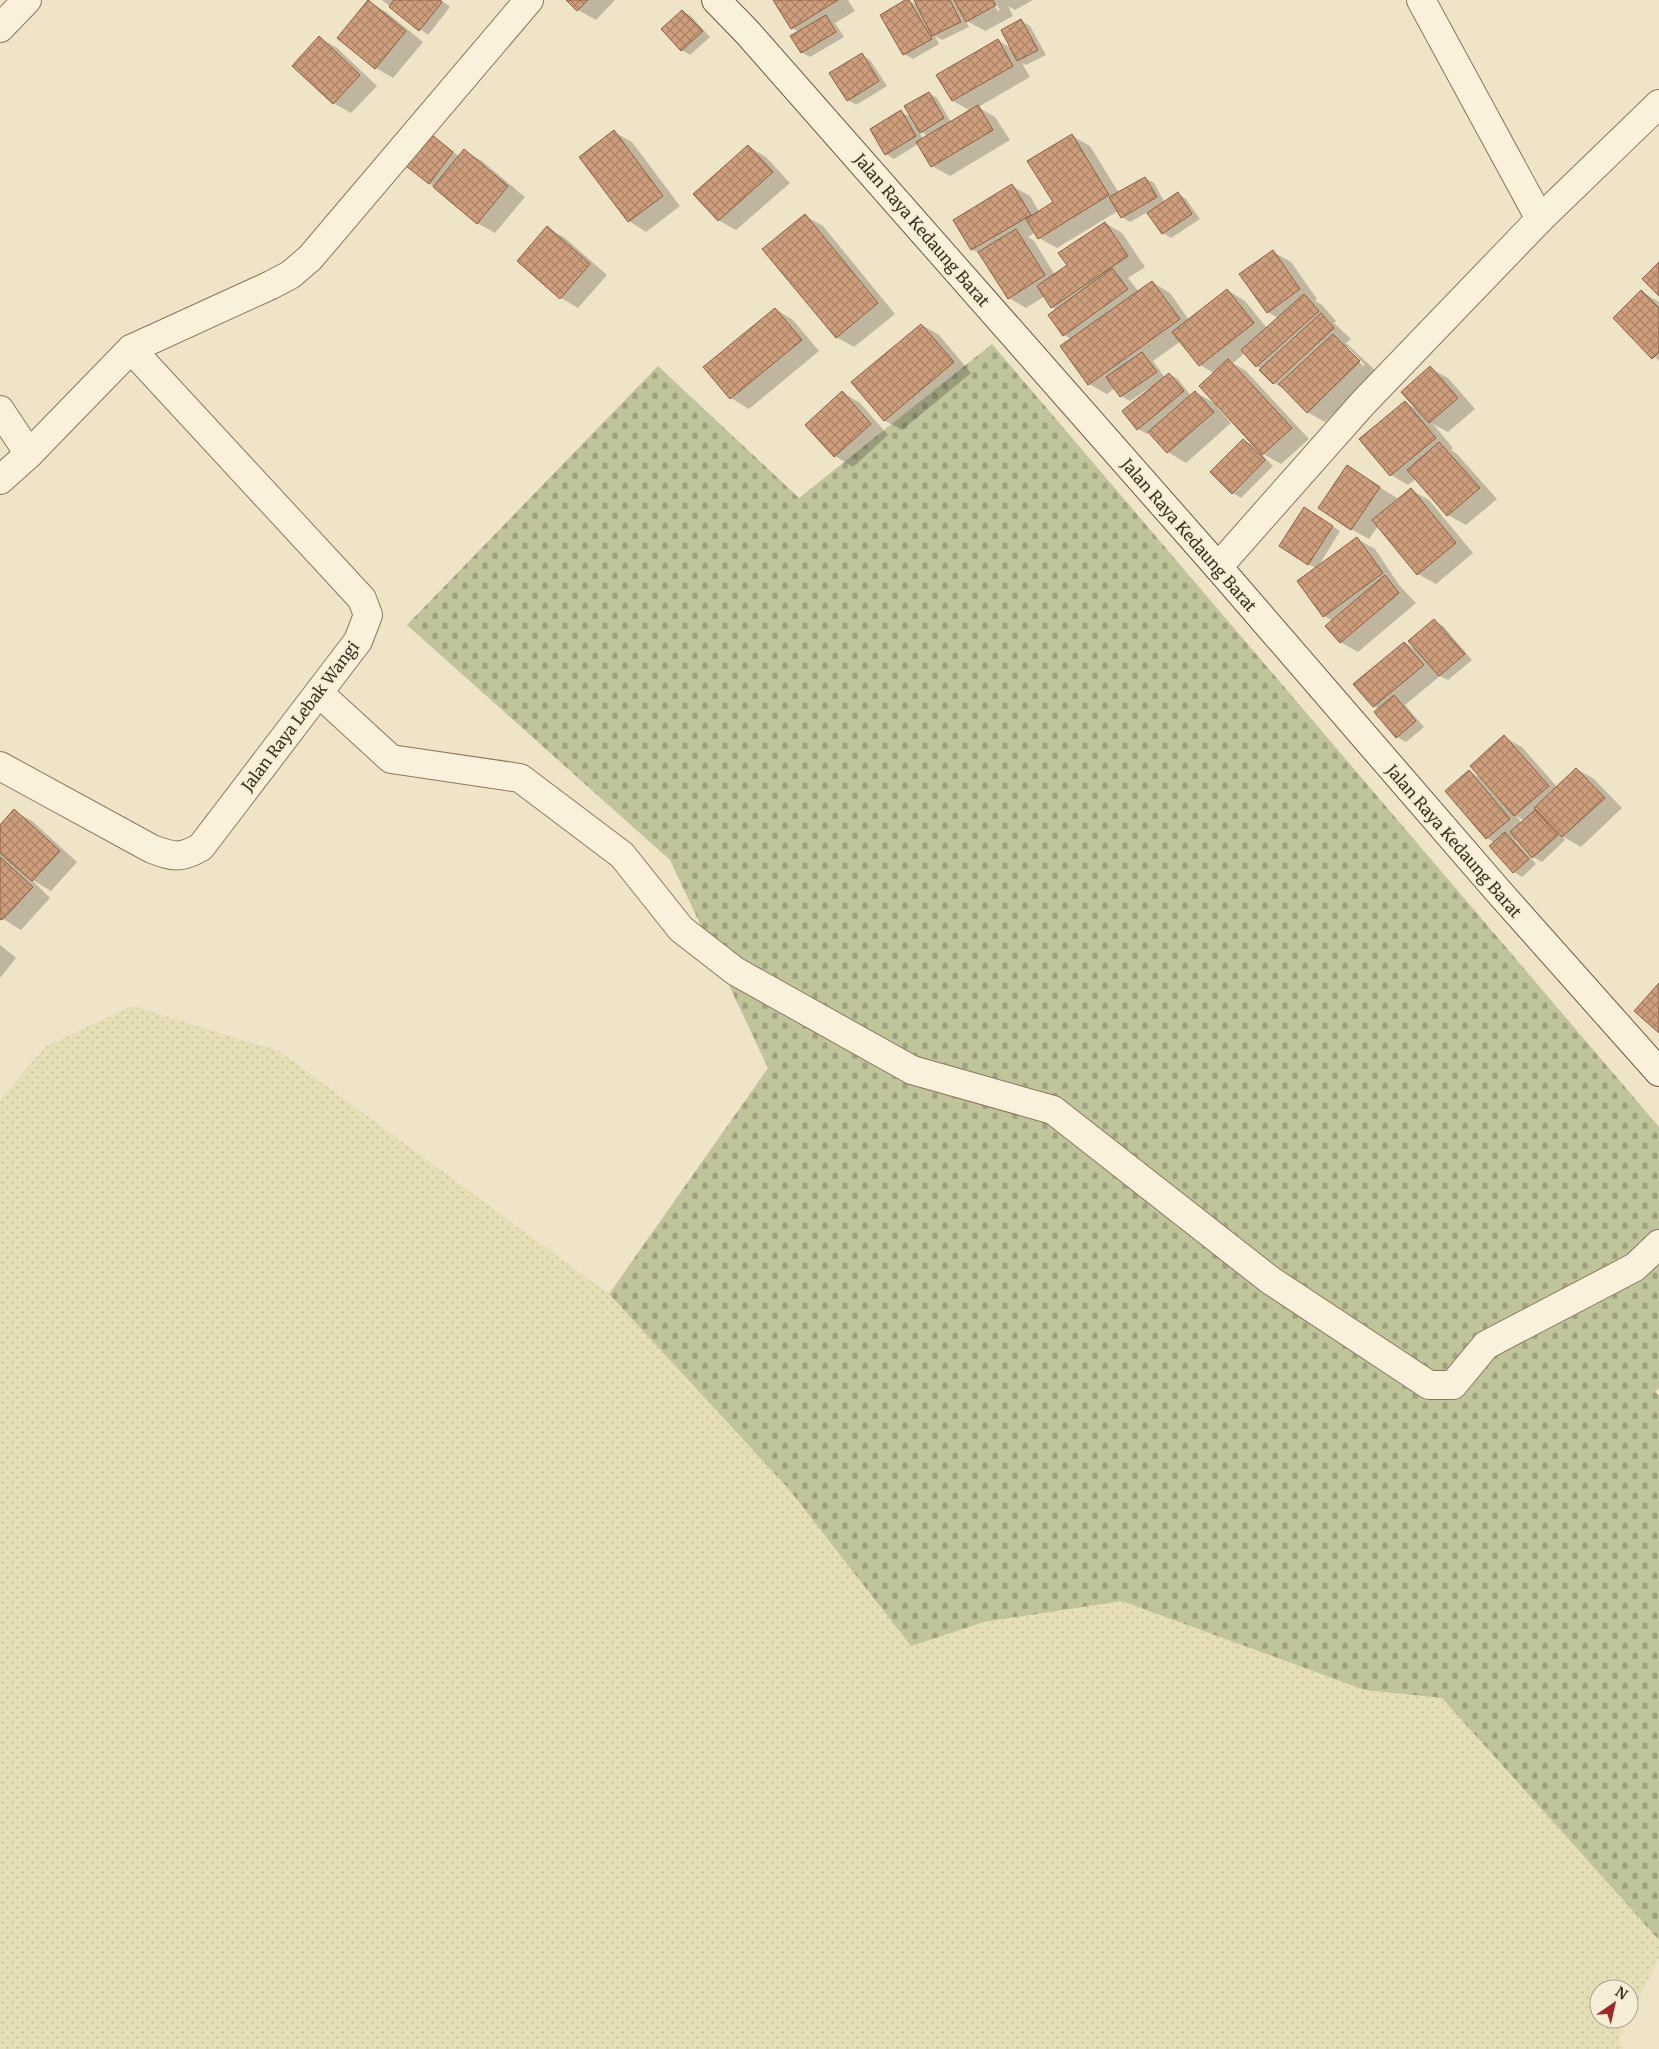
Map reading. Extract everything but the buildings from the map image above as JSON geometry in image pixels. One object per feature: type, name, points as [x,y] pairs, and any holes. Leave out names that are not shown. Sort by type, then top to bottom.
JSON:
[{"type":"street","points":[[0,28],[27,0]]},
{"type":"street","points":[[0,480],[30,454],[131,350],[271,285],[290,275],[310,258],[529,0]]},
{"type":"street","name":"Jalan Raya Kedaung Barat","points":[[716,0],[747,32],[1218,567],[1498,891],[1659,1072]]},
{"type":"street","points":[[1421,0],[1540,219]]},
{"type":"street","points":[[1218,567],[1362,403],[1540,219],[1659,104]]},
{"type":"street","name":"Jalan Raya Lebak Wangi","points":[[0,766],[152,849],[169,855],[184,857],[201,847],[319,693],[358,641],[368,615],[362,599],[131,350]]},
{"type":"street","points":[[0,410],[30,454]]},
{"type":"street","points":[[319,693],[391,760],[520,778],[622,855],[681,929],[736,971],[912,1070],[1053,1110],[1270,1280],[1429,1386],[1453,1385],[1486,1345],[1634,1267],[1659,1244]]},
{"type":"shaded area","points":[[132,1006],[279,1051],[609,1294],[788,1488],[911,1645],[984,1622],[1122,1601],[1365,1690],[1442,1698],[1659,1940],[1659,1958],[1639,1998],[1639,1979],[1589,1979],[1589,2029],[1624,2029],[1619,2038],[1623,2049],[0,2049],[0,1100],[46,1046]]},
{"type":"green space","points":[[992,344],[1659,1127],[1659,1388],[1655,1392],[1659,1395],[1659,1940],[1442,1698],[1365,1690],[1122,1601],[984,1622],[911,1646],[788,1488],[609,1294],[768,1068],[670,860],[407,625],[658,366],[799,498]]}]
